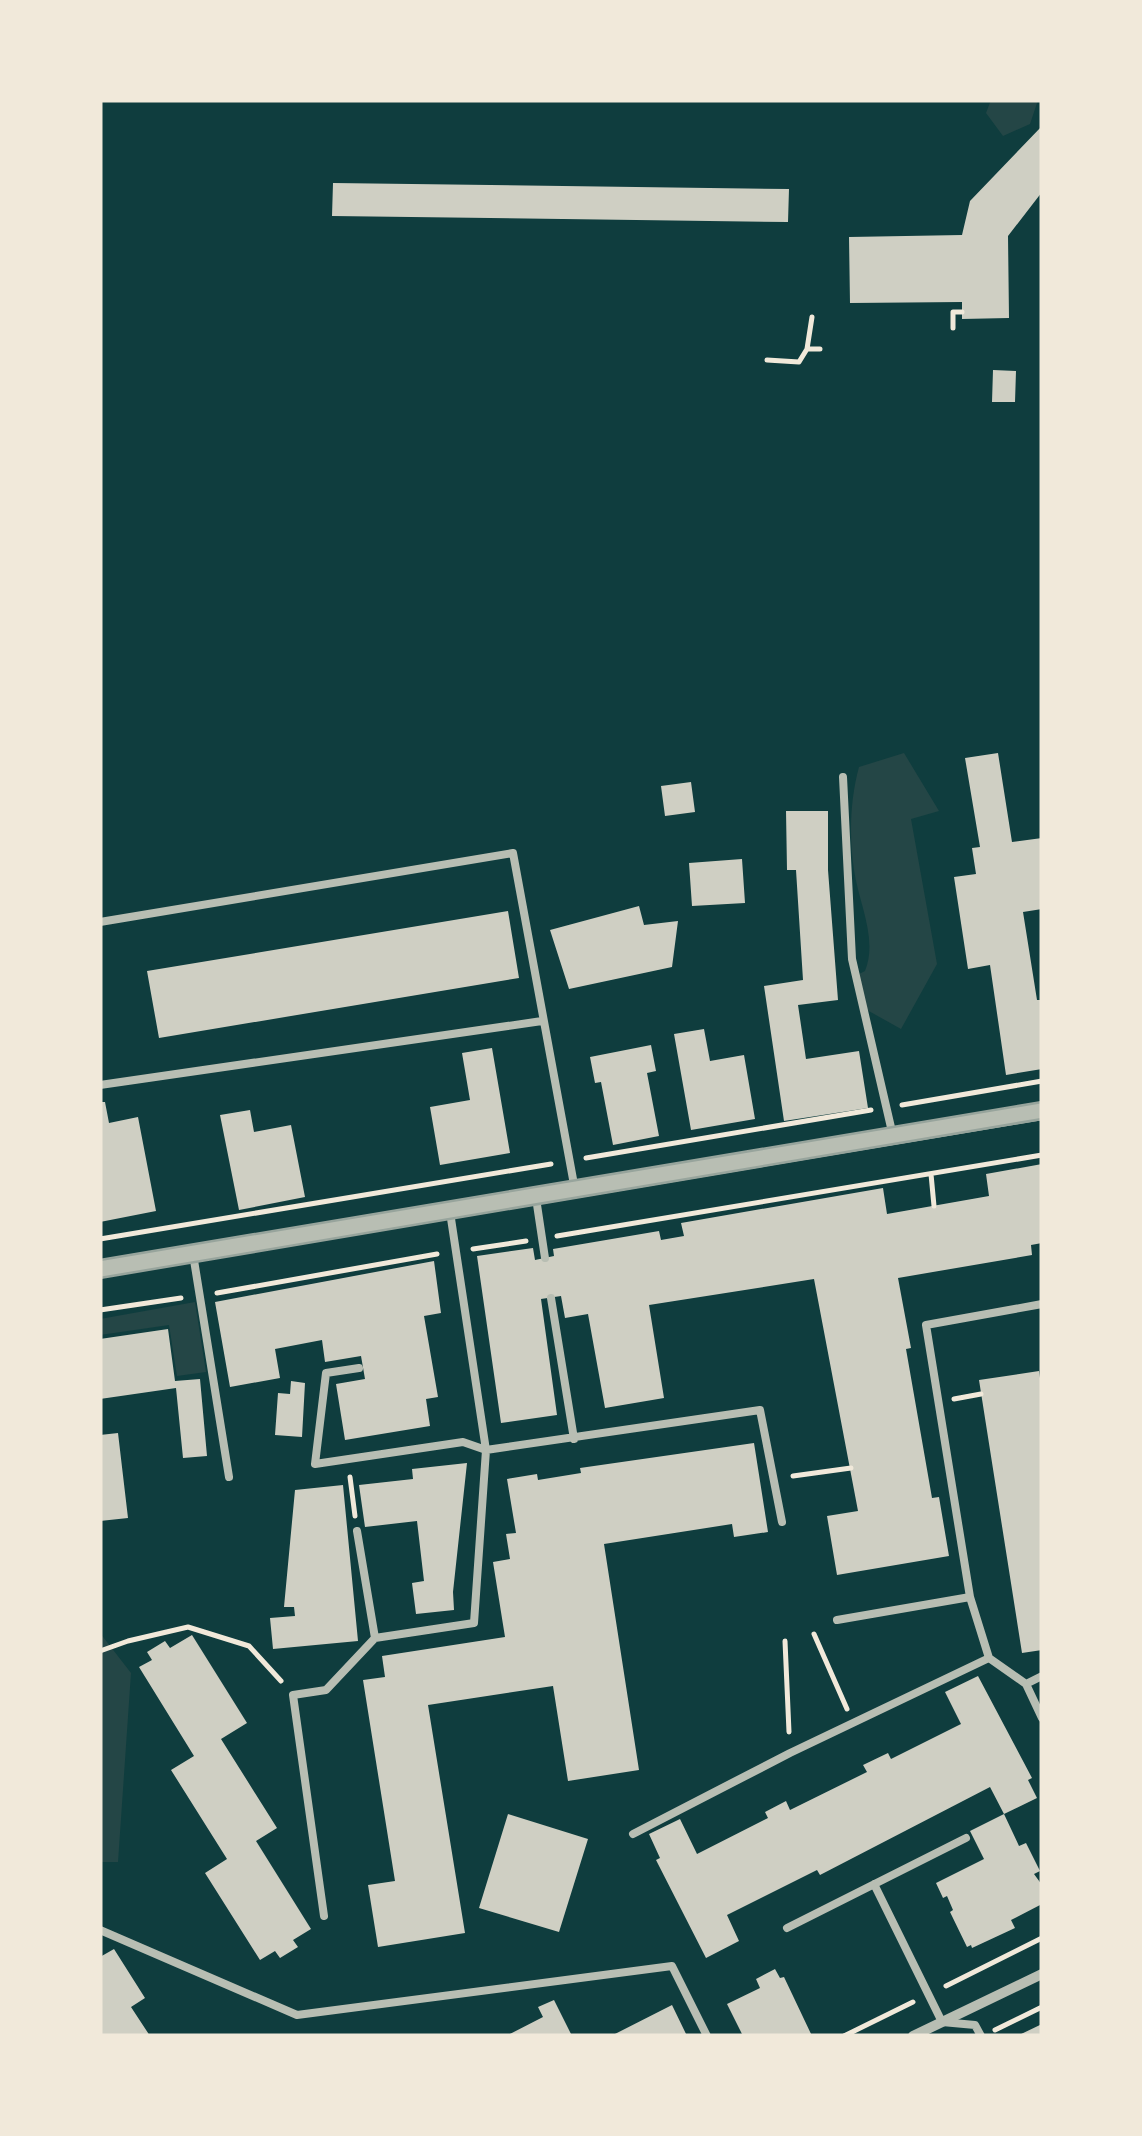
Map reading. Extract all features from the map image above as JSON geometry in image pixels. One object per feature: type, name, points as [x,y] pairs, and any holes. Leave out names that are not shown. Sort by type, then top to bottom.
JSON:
[{"type":"street","points":[[100,1269],[1042,1111]]},
{"type":"street","points":[[912,2036],[939,2028],[1042,1974]]},
{"type":"lane","points":[[843,777],[852,959],[893,1136]]},
{"type":"lane","points":[[100,922],[514,852],[575,1190]]},
{"type":"lane","points":[[100,1084],[542,1021]]},
{"type":"lane","points":[[536,1197],[545,1258]]},
{"type":"lane","points":[[324,1916],[293,1695],[326,1690],[376,1638],[474,1623],[486,1450],[450,1212]]},
{"type":"lane","points":[[193,1254],[229,1478]]},
{"type":"lane","points":[[551,1298],[574,1439]]},
{"type":"lane","points":[[1042,1304],[926,1325],[970,1596],[988,1658],[1026,1684],[1042,1718]]},
{"type":"lane","points":[[359,1368],[326,1374],[315,1464],[463,1442],[486,1450],[760,1410],[782,1522]]},
{"type":"lane","points":[[357,1532],[376,1638]]},
{"type":"lane","points":[[837,1620],[970,1596]]},
{"type":"lane","points":[[633,1834],[988,1658]]},
{"type":"lane","points":[[1026,1684],[1042,1676]]},
{"type":"lane","points":[[787,1928],[966,1838]]},
{"type":"lane","points":[[874,1884],[939,2028],[975,2025],[982,2036]]},
{"type":"lane","points":[[100,1930],[297,2014],[672,1966],[708,2036]]},
{"type":"path","points":[[953,328],[953,312],[962,312]]},
{"type":"path","points":[[766,360],[799,362],[807,348],[812,317]]},
{"type":"path","points":[[807,348],[820,349]]},
{"type":"path","points":[[100,1310],[1042,1154]]},
{"type":"path","points":[[930,1174],[934,1206]]},
{"type":"path","points":[[347,1459],[357,1532]]},
{"type":"path","points":[[778,1478],[850,1468]]},
{"type":"path","points":[[100,1651],[188,1626],[249,1646],[293,1695]]},
{"type":"path","points":[[814,1634],[854,1724]]},
{"type":"path","points":[[785,1640],[790,1753]]},
{"type":"path","points":[[982,2036],[1042,2007]]},
{"type":"shaded area","points":[[991,100],[1038,100],[1030,124],[1003,136],[986,113]]},
{"type":"shaded area","points":[[904,753],[939,811],[911,819],[937,964],[901,1029],[867,1010],[859,974],[865,971],[868,959],[869,934],[854,870],[851,832],[859,767]]},
{"type":"shaded area","points":[[195,1302],[206,1372],[177,1376],[169,1325],[100,1335],[100,1319]]},
{"type":"shaded area","points":[[100,1633],[131,1673],[118,1862],[100,1862]]},
{"type":"building","points":[[1042,126],[1042,192],[1008,236],[1009,318],[962,319],[962,302],[850,303],[849,237],[962,235],[970,201]]},
{"type":"building","points":[[333,183],[789,189],[788,222],[332,216]]},
{"type":"building","points":[[993,370],[1016,371],[1015,402],[992,402]]},
{"type":"building","points":[[998,753],[1012,842],[1042,838],[1042,909],[1023,912],[1037,1000],[1042,1000],[1042,1069],[1006,1075],[990,965],[968,969],[954,877],[976,874],[972,848],[980,847],[965,758]]},
{"type":"building","points":[[691,782],[695,812],[665,816],[661,786]]},
{"type":"building","points":[[786,811],[828,811],[828,870],[838,1000],[798,1005],[806,1059],[859,1051],[868,1108],[784,1121],[764,986],[803,980],[796,870],[787,870]]},
{"type":"building","points":[[742,859],[745,903],[692,906],[689,863]]},
{"type":"building","points":[[639,906],[644,925],[678,921],[672,967],[569,989],[550,930]]},
{"type":"building","points":[[508,911],[519,978],[159,1038],[147,971]]},
{"type":"building","points":[[704,1029],[710,1061],[744,1055],[755,1119],[691,1130],[674,1034]]},
{"type":"building","points":[[651,1045],[656,1071],[647,1073],[659,1136],[613,1145],[601,1082],[595,1083],[590,1057]]},
{"type":"building","points":[[492,1048],[510,1153],[440,1165],[430,1107],[470,1100],[462,1053]]},
{"type":"building","points":[[100,1102],[105,1102],[109,1123],[138,1117],[156,1211],[100,1222]]},
{"type":"building","points":[[250,1110],[254,1132],[291,1125],[305,1197],[239,1210],[220,1115]]},
{"type":"building","points":[[1042,1164],[1042,1243],[1031,1245],[1032,1255],[898,1278],[932,1498],[939,1497],[949,1556],[837,1575],[827,1516],[858,1511],[814,1279],[649,1305],[664,1398],[605,1408],[588,1314],[565,1318],[561,1296],[541,1299],[557,1415],[501,1423],[477,1256],[533,1248],[535,1260],[554,1256],[553,1249],[659,1231],[661,1240],[684,1236],[681,1223],[883,1188],[887,1214],[989,1196],[986,1174]]},
{"type":"building","points":[[434,1261],[441,1313],[424,1316],[438,1397],[426,1399],[430,1426],[345,1440],[336,1384],[365,1379],[361,1356],[325,1362],[322,1340],[275,1349],[280,1378],[230,1387],[215,1302]]},
{"type":"building","points":[[168,1329],[175,1381],[200,1379],[207,1456],[183,1458],[176,1388],[100,1399],[100,1339]]},
{"type":"building","points":[[1039,1371],[1042,1650],[1022,1653],[979,1380]]},
{"type":"building","points":[[291,1381],[305,1383],[302,1437],[275,1435],[278,1393],[290,1394]]},
{"type":"building","points":[[118,1433],[128,1518],[100,1521],[100,1435]]},
{"type":"building","points":[[754,1443],[768,1532],[734,1537],[732,1524],[604,1544],[639,1770],[568,1781],[553,1686],[428,1705],[465,1933],[378,1947],[368,1885],[395,1881],[363,1680],[385,1677],[382,1656],[505,1637],[493,1562],[510,1559],[506,1534],[516,1533],[507,1479],[537,1474],[538,1480],[581,1473],[580,1468]]},
{"type":"building","points":[[467,1463],[454,1610],[416,1614],[412,1583],[424,1581],[417,1521],[365,1527],[359,1485],[413,1479],[412,1469]]},
{"type":"building","points":[[343,1485],[358,1641],[273,1649],[270,1618],[295,1616],[294,1607],[284,1607],[295,1490]]},
{"type":"building","points":[[192,1635],[247,1723],[221,1739],[277,1828],[256,1841],[311,1929],[293,1940],[298,1947],[280,1958],[275,1951],[260,1960],[205,1873],[227,1859],[171,1770],[194,1756],[139,1667],[152,1660],[147,1652],[165,1641],[170,1648]]},
{"type":"building","points":[[978,1676],[1032,1778],[1028,1780],[1037,1798],[1004,1814],[990,1787],[820,1875],[817,1870],[727,1915],[739,1941],[706,1958],[656,1860],[660,1858],[649,1834],[680,1819],[697,1854],[768,1818],[765,1812],[786,1801],[790,1810],[867,1772],[863,1765],[888,1753],[891,1759],[961,1724],[945,1692]]},
{"type":"building","points":[[508,1814],[588,1839],[559,1932],[479,1908]]},
{"type":"building","points":[[1004,1814],[1019,1846],[1026,1843],[1040,1871],[1034,1874],[1042,1885],[1042,1904],[1011,1920],[1015,1928],[967,1947],[950,1912],[953,1910],[947,1896],[943,1898],[936,1883],[984,1859],[970,1831]]},
{"type":"building","points":[[114,1949],[145,1998],[131,2007],[150,2036],[100,2036],[100,1957]]},
{"type":"building","points":[[775,1969],[780,1978],[784,1977],[812,2036],[743,2036],[727,2004],[760,1988],[756,1979]]},
{"type":"building","points":[[554,2000],[572,2036],[506,2036],[543,2017],[538,2007]]},
{"type":"building","points":[[672,2005],[687,2036],[611,2036]]},
{"type":"building","points":[[1042,2024],[1042,2036],[1017,2036]]},
{"type":"tram line","points":[[100,1260],[1042,1102]]},
{"type":"tram line","points":[[100,1278],[1042,1119]]}]
